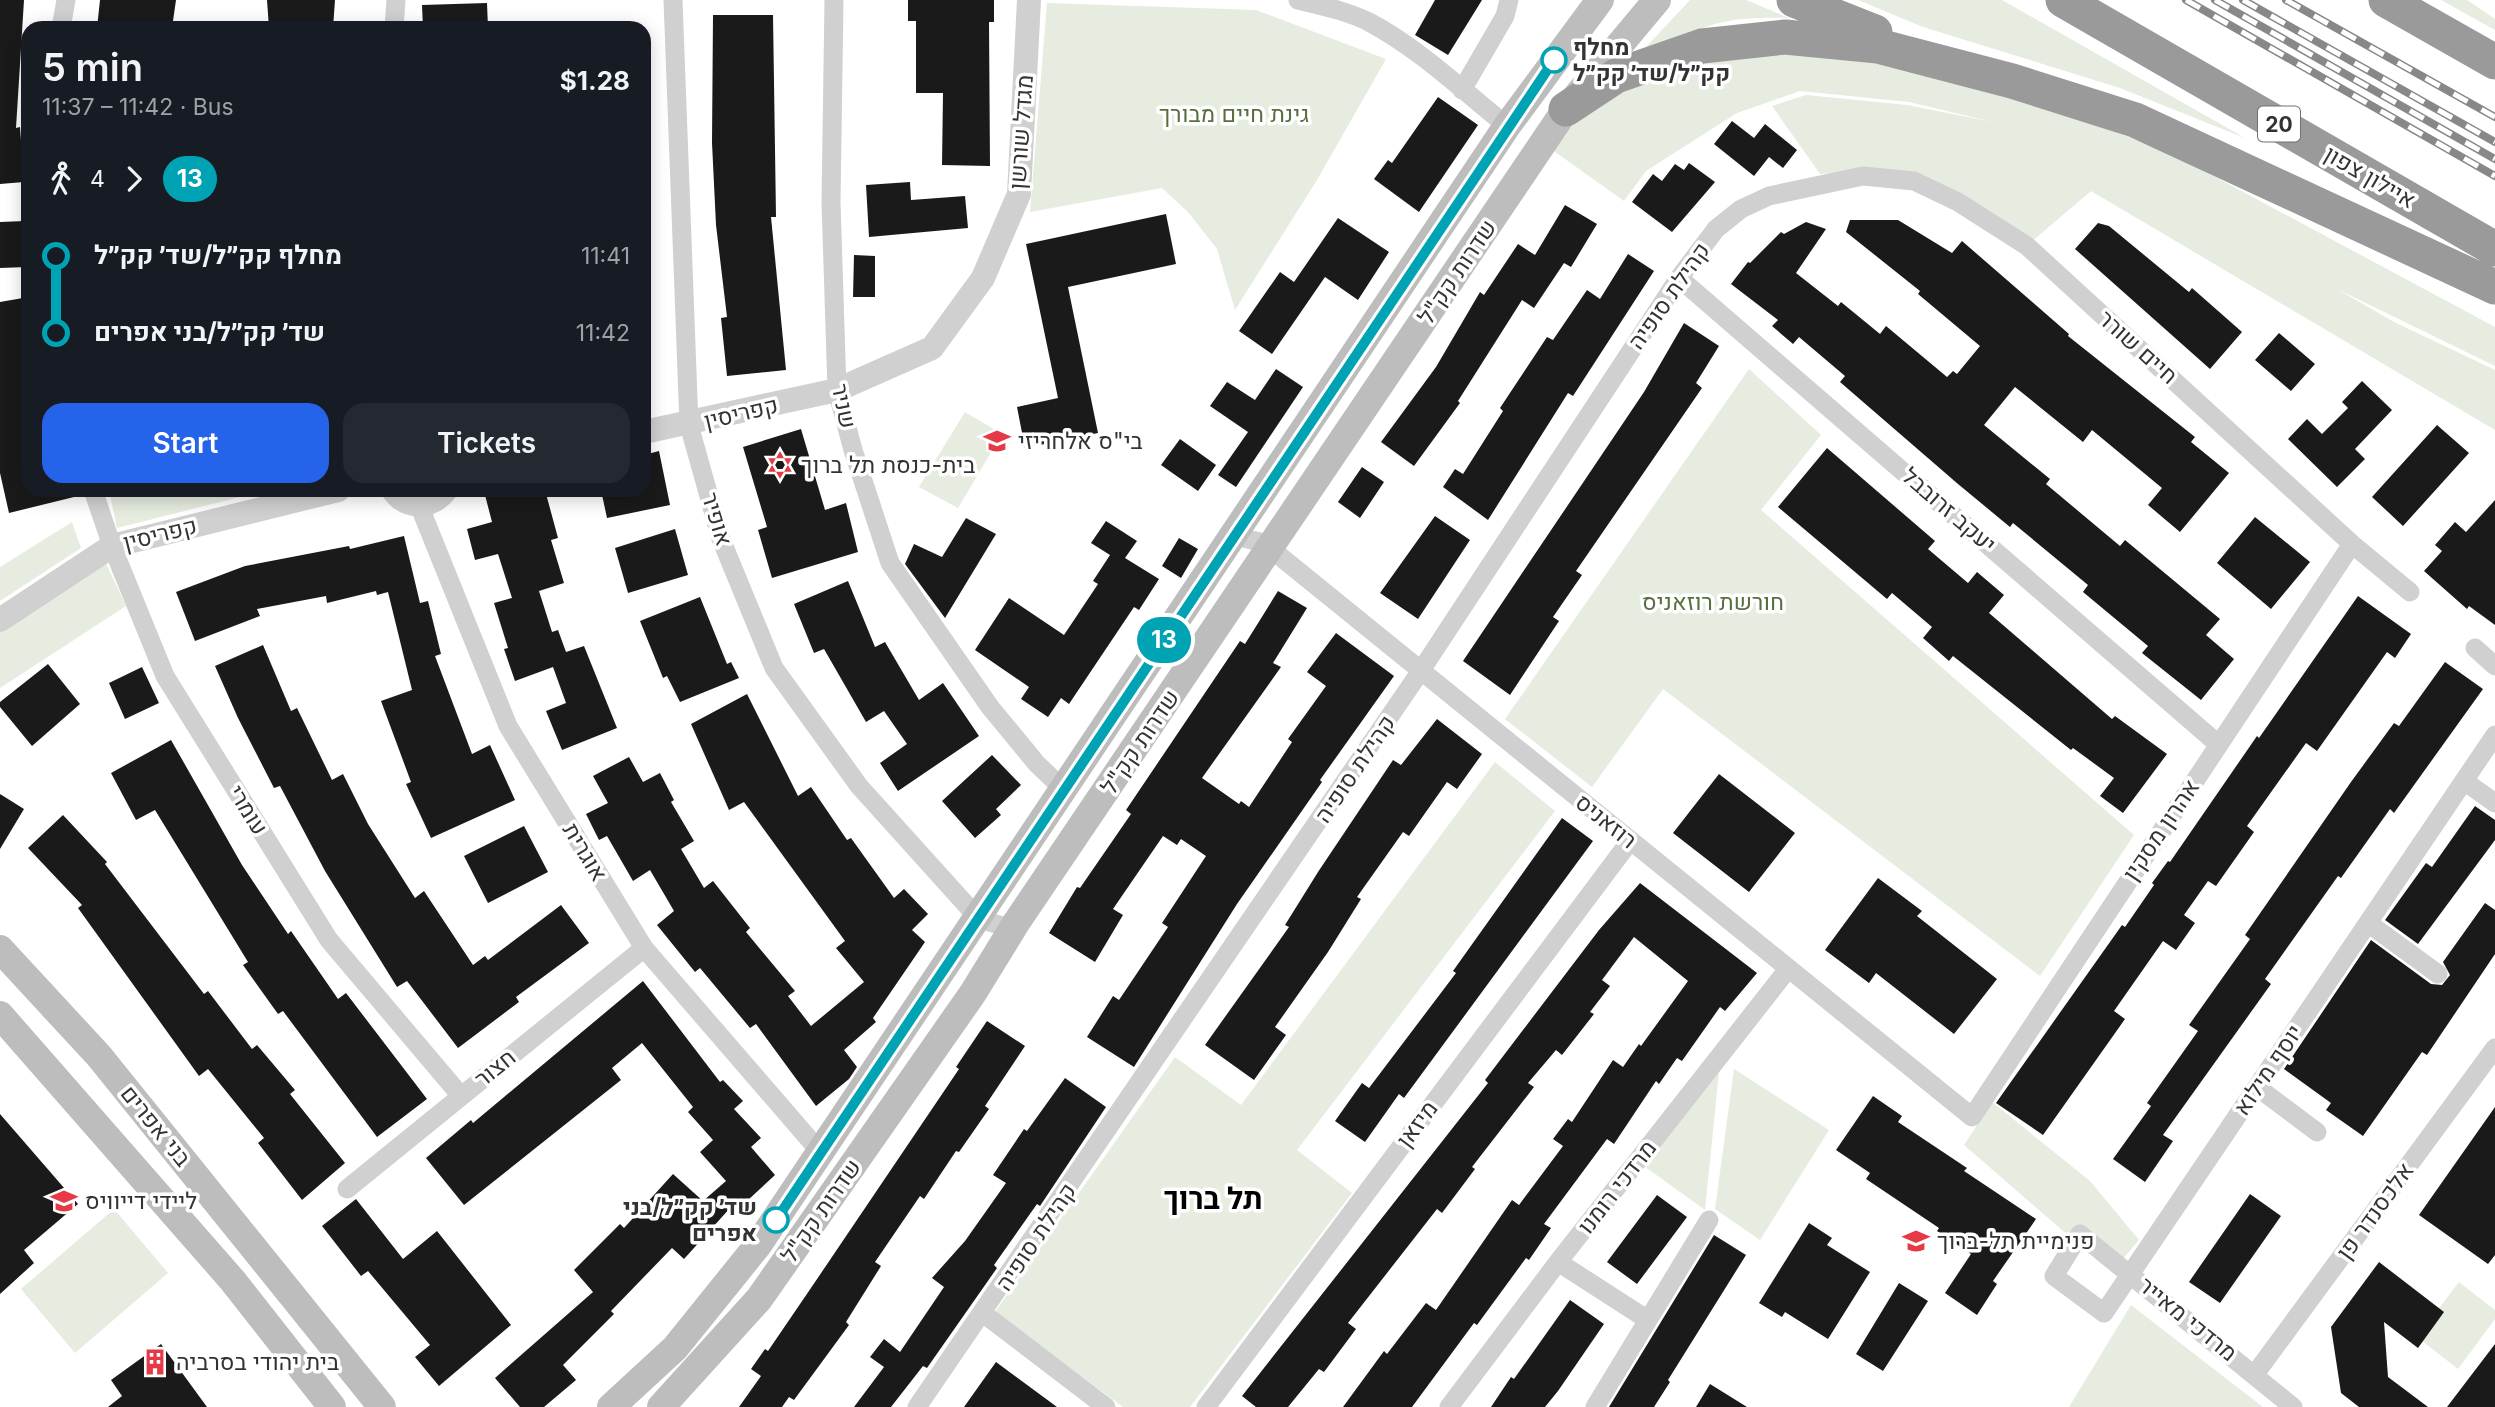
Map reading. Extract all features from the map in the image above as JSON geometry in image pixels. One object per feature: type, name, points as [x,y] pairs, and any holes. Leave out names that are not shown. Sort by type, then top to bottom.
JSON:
[{"type":"highway","points":[[1794,0],[1962,67]]},
{"type":"highway","name":"איילון צפון","points":[[2063,0],[2495,249]]},
{"type":"highway","points":[[2386,0],[2495,62]]},
{"type":"highway","points":[[1566,109],[1597,86],[1636,67],[1702,46],[1741,39],[1819,38],[1878,46],[1962,67],[2134,120],[2495,287]]},
{"type":"main road","name":"שדרות קק\"ל","points":[[611,1407],[675,1349],[758,1245],[822,1154],[1507,125],[1600,0]]},
{"type":"main road","name":"שדרות קק\"ל","points":[[661,1407],[759,1299],[973,993],[1016,923],[1566,109],[1657,0]]},
{"type":"main road","name":"בני אפרים","points":[[0,949],[99,1056],[382,1407]]},
{"type":"main road","name":"בני אפרים","points":[[0,1015],[233,1281],[332,1407]]},
{"type":"street","points":[[62,21],[66,0]]},
{"type":"street","points":[[394,21],[396,0]]},
{"type":"street","name":"אופיר","points":[[673,0],[689,425],[721,539],[774,668],[859,786],[979,919]]},
{"type":"street","name":"שניר","points":[[834,0],[831,202],[837,390],[890,563],[990,707],[1037,764],[1063,789]]},
{"type":"street","name":"מגדל שורשן","points":[[837,390],[932,348],[983,278],[1018,194],[1029,0]]},
{"type":"street","points":[[1298,0],[1337,9],[1370,23],[1401,42],[1507,125]]},
{"type":"street","points":[[1462,90],[1505,16],[1509,0]]},
{"type":"street","name":"חיים שורר","points":[[1829,181],[1863,176],[1914,181],[1958,202],[2027,246],[2352,544],[2410,592]]},
{"type":"street","name":"קהילת סופיה","points":[[917,1407],[984,1314],[1420,672],[1679,278],[1716,229],[1741,209],[1769,196],[1829,181]]},
{"type":"street","name":"יעקב זרובבל","points":[[1679,278],[2218,744]]},
{"type":"street","name":"קפריסין","points":[[651,431],[689,425],[837,390]]},
{"type":"street","name":"עומרי","points":[[95,497],[112,546],[165,676],[329,940],[461,1096]]},
{"type":"street","name":"קפריסין","points":[[0,621],[112,546],[310,497]]},
{"type":"street","points":[[399,497],[419,505],[439,497]]},
{"type":"street","name":"אוגרית","points":[[419,505],[508,726],[644,948],[822,1154]]},
{"type":"street","name":"רוזאניס","points":[[1235,536],[1260,542],[1271,549],[1972,1117]]},
{"type":"street","name":"אהרון מסקין","points":[[1972,1117],[2352,544]]},
{"type":"street","points":[[2475,648],[2495,666]]},
{"type":"street","name":"יוסף מילוא","points":[[2080,1234],[2054,1276],[2104,1313],[2495,735]]},
{"type":"street","points":[[2464,781],[2495,803]]},
{"type":"street","name":"מיזאן","points":[[1206,1407],[1630,841]]},
{"type":"street","points":[[979,919],[1003,926],[1016,923]]},
{"type":"street","points":[[2368,923],[2438,974]]},
{"type":"street","name":"חצור","points":[[347,1189],[644,948]]},
{"type":"street","name":"מרדכי רומנו","points":[[1449,1407],[1558,1262],[1788,969]]},
{"type":"street","name":"אלכסנדר פן","points":[[2255,1374],[2495,1048]]},
{"type":"street","points":[[2257,1087],[2317,1132]]},
{"type":"street","points":[[1595,1407],[1709,1220]]},
{"type":"street","name":"מרדכי מאייר","points":[[2080,1234],[2293,1407]]},
{"type":"street","points":[[1558,1262],[1648,1320]]},
{"type":"street","points":[[984,1314],[1106,1407]]},
{"type":"green space","points":[[1690,0],[1746,0],[1789,18],[1735,20],[1706,27],[1658,50],[1647,46]]},
{"type":"green space","points":[[1858,0],[2002,0],[2245,138],[2120,88],[1923,27]]},
{"type":"green space","points":[[2441,0],[2467,0],[2495,19],[2495,30]]},
{"type":"green space","name":"גינת חיים מבורך","points":[[1047,3],[1256,10],[1386,59],[1317,180],[1235,310],[1217,249],[1188,212],[1162,188],[1030,212]]},
{"type":"green space","points":[[1786,48],[1935,73],[1992,87],[2167,151],[2495,327],[2495,366],[2337,289],[2394,322],[2495,370],[2495,430],[2091,191],[2030,243],[1873,169],[1820,174],[1772,106],[1806,95],[1907,105],[1993,122],[1909,102],[1800,91],[1737,113],[1646,171],[1624,201],[1544,144],[1570,114],[1690,64]]},
{"type":"green space","name":"חורשת רוזאניס","points":[[1749,369],[1821,435],[1761,510],[2134,835],[2040,976],[1663,689],[1592,787],[1505,719]]},
{"type":"green space","points":[[965,412],[1002,434],[958,508],[919,487]]},
{"type":"green space","points":[[110,497],[240,497],[117,528]]},
{"type":"green space","points":[[72,522],[81,548],[0,601],[0,567]]},
{"type":"green space","points":[[105,561],[126,606],[0,688],[0,631]]},
{"type":"green space","points":[[1495,762],[1555,811],[1297,1150],[1352,1193],[1190,1407],[1123,1407],[995,1312],[1175,1057],[1241,1105]]},
{"type":"green space","points":[[1734,1069],[1829,1130],[1760,1240],[1715,1209]]},
{"type":"green space","points":[[1719,1072],[1705,1210],[1644,1166]]},
{"type":"green space","points":[[1992,1102],[2090,1181],[2139,1240],[2121,1261],[2070,1237],[1964,1145]]},
{"type":"green space","points":[[114,1209],[168,1273],[75,1353],[21,1289]]},
{"type":"green space","points":[[2459,1282],[2495,1310],[2495,1319],[2458,1369],[2417,1337]]},
{"type":"green space","points":[[2131,1305],[2263,1407],[2069,1407]]},
{"type":"building","points":[[0,0],[24,0],[16,128],[20,127],[21,182],[0,184]]},
{"type":"building","points":[[100,0],[176,0],[173,21],[98,21]]},
{"type":"building","points":[[267,0],[335,0],[334,21],[268,21]]},
{"type":"building","points":[[908,0],[994,0],[994,22],[989,22],[990,166],[942,165],[943,93],[916,93],[916,21],[908,21]]},
{"type":"building","points":[[1435,0],[1482,0],[1448,55],[1415,35]]},
{"type":"building","points":[[487,3],[488,21],[423,21],[422,5]]},
{"type":"building","points":[[713,15],[773,15],[776,217],[771,217],[786,370],[727,376],[721,318],[727,317],[716,225],[712,143]]},
{"type":"building","points":[[1438,97],[1478,125],[1419,212],[1374,179],[1388,160],[1392,163]]},
{"type":"building","points":[[1732,121],[1754,138],[1765,124],[1797,150],[1783,168],[1769,157],[1754,176],[1714,144]]},
{"type":"building","points":[[1689,163],[1715,182],[1672,232],[1632,202],[1653,174],[1662,181],[1675,164],[1684,170]]},
{"type":"building","points":[[910,182],[911,200],[965,196],[968,228],[869,237],[866,185]]},
{"type":"building","points":[[1565,205],[1597,224],[1571,267],[1564,263],[1534,308],[1522,300],[1458,401],[1460,403],[1414,466],[1381,442],[1436,367],[1480,292],[1484,295],[1518,244],[1535,255]]},
{"type":"building","points":[[1166,214],[1176,264],[1068,287],[1098,433],[1025,448],[1017,407],[1058,398],[1026,244]]},
{"type":"building","points":[[1338,218],[1389,252],[1358,300],[1325,277],[1272,354],[1239,331],[1280,272],[1294,282]]},
{"type":"building","points":[[1850,220],[1898,220],[1952,253],[1962,241],[2069,334],[2068,336],[2195,437],[2191,442],[2229,473],[2180,532],[2148,505],[2162,488],[2092,430],[2083,442],[2015,387],[1984,425],[2050,479],[2046,484],[2120,546],[2125,540],[2220,619],[2206,635],[2234,659],[2201,700],[2142,653],[2148,646],[2083,592],[2088,585],[2013,523],[2010,527],[1958,484],[1840,382],[1845,376],[1799,337],[1793,344],[1772,326],[1778,320],[1731,284],[1748,262],[1781,232],[1784,234],[1806,222],[1826,229],[1796,273],[1838,306],[1841,302],[1880,334],[1886,326],[1947,377],[1953,371],[1957,374],[1980,346],[1918,294],[1920,291],[1846,232]]},
{"type":"building","points":[[21,221],[21,267],[0,268],[0,222]]},
{"type":"building","points":[[2098,223],[2109,226],[2189,292],[2192,288],[2242,332],[2210,369],[2075,249]]},
{"type":"building","points":[[1628,254],[1654,271],[1573,396],[1568,393],[1488,520],[1443,487],[1455,469],[1463,474],[1503,411],[1500,408],[1547,337],[1553,340],[1587,290],[1600,299]]},
{"type":"building","points":[[854,255],[875,256],[875,297],[853,297]]},
{"type":"building","points":[[21,298],[21,497],[74,497],[9,513],[0,473],[0,302]]},
{"type":"building","points":[[1684,323],[1719,346],[1696,383],[1702,388],[1576,571],[1582,575],[1553,617],[1559,621],[1510,695],[1463,661],[1644,392]]},
{"type":"building","points":[[2279,333],[2315,364],[2291,391],[2255,360]]},
{"type":"building","points":[[1276,369],[1303,387],[1236,487],[1218,475],[1248,432],[1210,406],[1227,382],[1255,400]]},
{"type":"building","points":[[2362,381],[2392,410],[2355,449],[2365,459],[2337,487],[2288,439],[2307,419],[2322,434],[2348,408],[2342,402]]},
{"type":"building","points":[[2437,425],[2469,453],[2403,526],[2372,497]]},
{"type":"building","points":[[801,429],[825,510],[846,503],[858,552],[772,578],[758,530],[767,527],[743,447]]},
{"type":"building","points":[[1180,439],[1216,465],[1198,491],[1161,465]]},
{"type":"building","points":[[1827,448],[1935,541],[1928,549],[1968,583],[1977,572],[2004,595],[1989,613],[2112,719],[2115,716],[2167,754],[2123,813],[2100,796],[2114,778],[2073,748],[2071,750],[1953,656],[1949,661],[1923,638],[1932,627],[1892,593],[1887,599],[1778,507]]},
{"type":"building","points":[[659,451],[670,505],[607,518],[602,497],[651,497],[651,453]]},
{"type":"building","points":[[1362,467],[1384,482],[1360,518],[1338,502]]},
{"type":"building","points":[[486,497],[547,497],[558,538],[551,540],[564,583],[539,591],[552,632],[558,630],[566,652],[584,646],[617,728],[562,750],[546,711],[566,703],[553,667],[515,681],[504,649],[508,648],[494,603],[512,598],[498,554],[475,560],[467,529],[492,522]]},
{"type":"building","points":[[2495,500],[2495,625],[2469,606],[2467,609],[2424,571],[2442,551],[2435,545],[2455,522],[2466,532]]},
{"type":"building","points":[[1435,516],[1470,540],[1418,619],[1380,593]]},
{"type":"building","points":[[2255,517],[2310,562],[2271,609],[2217,563]]},
{"type":"building","points":[[966,518],[996,534],[945,618],[905,564],[914,544],[942,557]]},
{"type":"building","points":[[1106,521],[1137,541],[1125,558],[1159,579],[1139,610],[1134,607],[1069,704],[1061,698],[1048,717],[1021,699],[1029,687],[975,650],[1009,598],[1064,635],[1098,584],[1093,581],[1110,555],[1091,543]]},
{"type":"building","points":[[675,529],[688,575],[628,593],[615,548]]},
{"type":"building","points":[[404,536],[420,603],[428,601],[441,654],[435,656],[472,754],[490,745],[515,800],[431,838],[406,784],[411,782],[381,701],[412,690],[388,592],[377,595],[376,591],[327,603],[326,596],[257,609],[260,616],[195,641],[176,592],[245,566],[349,546],[350,549]]},
{"type":"building","points":[[1179,538],[1198,549],[1181,578],[1162,566]]},
{"type":"building","points":[[848,581],[875,647],[885,642],[919,700],[943,683],[979,736],[898,791],[880,763],[907,744],[884,711],[866,722],[824,649],[814,653],[794,604]]},
{"type":"building","points":[[1278,591],[1307,608],[1273,663],[1281,667],[1202,778],[1239,804],[1241,801],[1249,807],[1292,742],[1288,739],[1326,686],[1307,672],[1336,633],[1394,676],[1237,904],[1134,1067],[1087,1037],[1113,996],[1119,1000],[1168,927],[1162,923],[1206,856],[1181,839],[1177,845],[1163,836],[1113,909],[1123,915],[1095,962],[1049,933],[1077,887],[1080,888],[1131,814],[1126,810],[1240,641],[1245,644]]},
{"type":"building","points":[[2358,596],[2411,634],[2395,658],[2387,652],[2317,751],[2306,743],[2247,826],[2254,832],[2216,886],[2208,881],[2184,915],[2195,923],[2176,950],[2163,941],[2114,1011],[2125,1019],[2043,1135],[1996,1103],[2122,925],[2125,927],[2154,885],[2152,883],[2168,861],[2170,862]]},
{"type":"building","points":[[700,597],[727,664],[731,662],[739,678],[680,702],[667,676],[663,678],[640,621]]},
{"type":"building","points":[[263,645],[291,711],[297,708],[332,780],[343,774],[368,824],[415,898],[424,891],[473,965],[485,956],[488,960],[561,905],[589,943],[516,997],[519,1002],[458,1048],[407,981],[397,987],[325,871],[280,786],[274,788],[238,718],[215,666]]},
{"type":"building","points":[[2445,662],[2483,689],[2394,813],[2390,809],[2341,878],[2338,876],[2265,979],[2271,984],[2163,1135],[2173,1141],[2145,1182],[2113,1159],[2151,1106],[2147,1103],[2198,1031],[2189,1025],[2250,939],[2245,935],[2351,782],[2394,723],[2399,726]]},
{"type":"building","points":[[48,664],[80,704],[32,746],[0,707],[0,702]]},
{"type":"building","points":[[142,667],[159,703],[125,719],[109,683]]},
{"type":"building","points":[[747,694],[798,796],[811,787],[847,840],[851,838],[894,898],[904,889],[928,914],[912,930],[925,942],[873,1018],[876,1022],[844,1050],[857,1067],[849,1079],[816,1106],[756,1024],[750,1028],[700,968],[695,972],[657,925],[674,911],[650,870],[633,881],[607,836],[599,840],[586,814],[608,803],[593,776],[629,757],[643,782],[660,773],[674,800],[671,802],[694,841],[681,849],[704,888],[713,881],[750,928],[746,932],[795,991],[788,996],[811,1026],[864,982],[836,948],[845,941],[744,802],[729,810],[691,724]]},
{"type":"building","points":[[1437,719],[1482,754],[1457,789],[1447,782],[1409,836],[1403,832],[1357,897],[1361,899],[1328,952],[1275,1027],[1286,1035],[1254,1080],[1205,1045],[1289,927],[1285,925],[1393,760],[1401,765]]},
{"type":"building","points":[[171,740],[242,865],[288,934],[291,931],[338,999],[346,993],[427,1099],[377,1137],[283,1011],[278,1014],[243,965],[248,962],[155,810],[136,820],[111,773]]},
{"type":"building","points":[[992,755],[1021,785],[996,809],[1001,815],[975,838],[942,801]]},
{"type":"building","points":[[1719,774],[1795,833],[1749,892],[1673,833]]},
{"type":"building","points":[[0,794],[24,809],[0,849]]},
{"type":"building","points":[[2475,806],[2495,820],[2495,840],[2418,944],[2385,920],[2426,863],[2432,867]]},
{"type":"building","points":[[63,815],[107,862],[105,864],[204,994],[208,991],[252,1049],[257,1045],[295,1090],[290,1094],[345,1163],[302,1200],[258,1143],[264,1138],[208,1069],[199,1076],[78,908],[82,905],[28,848]]},
{"type":"building","points":[[1562,818],[1593,841],[1404,1098],[1399,1094],[1365,1142],[1335,1121],[1362,1083],[1369,1088],[1456,973],[1453,971]]},
{"type":"building","points":[[524,826],[548,872],[488,903],[464,856]]},
{"type":"building","points":[[1878,878],[1922,911],[1917,916],[1997,979],[1954,1034],[1876,973],[1869,983],[1825,950]]},
{"type":"building","points":[[1640,883],[1757,973],[1725,1011],[1720,1007],[1682,1061],[1677,1058],[1659,1084],[1656,1081],[1614,1144],[1607,1139],[1544,1224],[1551,1228],[1529,1260],[1526,1258],[1477,1325],[1474,1323],[1412,1407],[1343,1407],[1384,1351],[1387,1354],[1426,1303],[1436,1310],[1512,1200],[1519,1205],[1563,1146],[1553,1139],[1568,1119],[1572,1122],[1613,1060],[1623,1067],[1688,981],[1634,937],[1602,980],[1610,986],[1590,1012],[1594,1014],[1562,1055],[1556,1050],[1528,1083],[1534,1087],[1472,1167],[1475,1169],[1442,1213],[1437,1209],[1348,1323],[1356,1329],[1324,1372],[1319,1369],[1288,1407],[1256,1407],[1242,1396],[1488,1083],[1485,1080],[1599,930]]},
{"type":"building","points":[[2485,903],[2495,910],[2495,954],[2427,1055],[2422,1052],[2363,1136],[2326,1110],[2331,1103],[2284,1069],[2371,940],[2431,984],[2442,985],[2450,975],[2443,962]]},
{"type":"building","points":[[643,981],[720,1082],[723,1080],[743,1101],[734,1109],[761,1138],[751,1147],[775,1175],[735,1212],[731,1207],[684,1259],[672,1248],[611,1311],[614,1314],[563,1365],[576,1380],[544,1407],[520,1407],[495,1378],[593,1292],[574,1270],[620,1224],[624,1228],[673,1174],[703,1201],[726,1181],[700,1152],[713,1140],[688,1112],[693,1107],[642,1043],[612,1068],[621,1080],[464,1205],[426,1158],[471,1120],[473,1123]]},
{"type":"building","points":[[987,1021],[1025,1046],[985,1106],[989,1109],[959,1152],[956,1151],[924,1199],[920,1196],[875,1262],[881,1266],[846,1322],[849,1325],[794,1400],[789,1397],[782,1407],[739,1407],[761,1376],[751,1369],[765,1349],[768,1351],[813,1285],[959,1069],[956,1067]]},
{"type":"building","points":[[1065,1078],[1106,1107],[1040,1206],[1037,1204],[994,1265],[997,1268],[927,1368],[923,1366],[891,1407],[854,1407],[884,1367],[870,1357],[884,1339],[900,1352],[944,1287],[932,1278],[965,1241],[1006,1183],[993,1175],[1024,1129],[1027,1131]]},
{"type":"building","points":[[1873,1096],[1902,1116],[1898,1122],[1967,1168],[1964,1171],[2036,1219],[1993,1281],[1997,1284],[1977,1315],[1945,1293],[1971,1254],[1937,1231],[1939,1228],[1866,1179],[1870,1173],[1836,1150]]},
{"type":"building","points":[[2495,1107],[2495,1255],[2488,1264],[2419,1215]]},
{"type":"building","points":[[0,1114],[78,1204],[24,1250],[34,1263],[0,1294]]},
{"type":"building","points":[[2250,1194],[2281,1216],[2220,1303],[2189,1282]]},
{"type":"building","points":[[1657,1195],[1687,1217],[1637,1284],[1607,1262]]},
{"type":"building","points":[[356,1199],[403,1259],[437,1231],[511,1325],[439,1386],[415,1357],[430,1345],[368,1271],[361,1276],[322,1226]]},
{"type":"building","points":[[1809,1223],[1832,1238],[1827,1245],[1870,1272],[1828,1339],[1785,1312],[1782,1317],[1759,1303]]},
{"type":"building","points":[[1714,1235],[1746,1255],[1668,1380],[1670,1382],[1654,1407],[1609,1407]]},
{"type":"building","points":[[2379,1262],[2444,1312],[2418,1348],[2384,1322],[2388,1377],[2428,1407],[2359,1407],[2341,1393],[2331,1327]]},
{"type":"building","points":[[1899,1283],[1928,1301],[1883,1371],[1856,1354]]},
{"type":"building","points":[[1570,1300],[1604,1324],[1558,1391],[1545,1407],[1491,1407],[1511,1377],[1514,1379]]},
{"type":"building","name":"בית יהודי בסרביה","points":[[161,1344],[207,1407],[108,1407],[122,1396],[111,1380]]},
{"type":"building","points":[[2495,1344],[2495,1407],[2447,1407]]},
{"type":"building","points":[[996,1362],[1057,1407],[964,1407]]},
{"type":"building","points":[[1710,1384],[1747,1407],[1696,1407]]},
{"type":"railway","points":[[2186,0],[2495,176]]},
{"type":"railway","points":[[2215,0],[2495,159]]},
{"type":"railway","points":[[2243,0],[2495,142]]},
{"type":"railway","points":[[2286,0],[2495,117]]},
{"type":"bus line","name":"13","points":[[776,1220],[951,962],[1063,789],[1235,536],[1507,125],[1554,60]]},
{"type":"place","name":"מחלף קק״ל/שד׳ קק״ל","points":[[1554,60]]},
{"type":"place","name":"בי\"ס אלחריזי","points":[[997,441]]},
{"type":"place","name":"בית-כנסת תל ברוך","points":[[780,465]]},
{"type":"place","name":"ליידי דייוויס","points":[[64,1201]]},
{"type":"place","name":"שד׳ קק״ל/בני אפרים","points":[[776,1220]]},
{"type":"place","name":"פנימיית תל-ברוך","points":[[1916,1241]]},
{"type":"place","name":"בית יהודי בסרביה","points":[[155,1362]]},
{"type":"district","name":"תל ברוך","points":[[1213,1198]]}]
